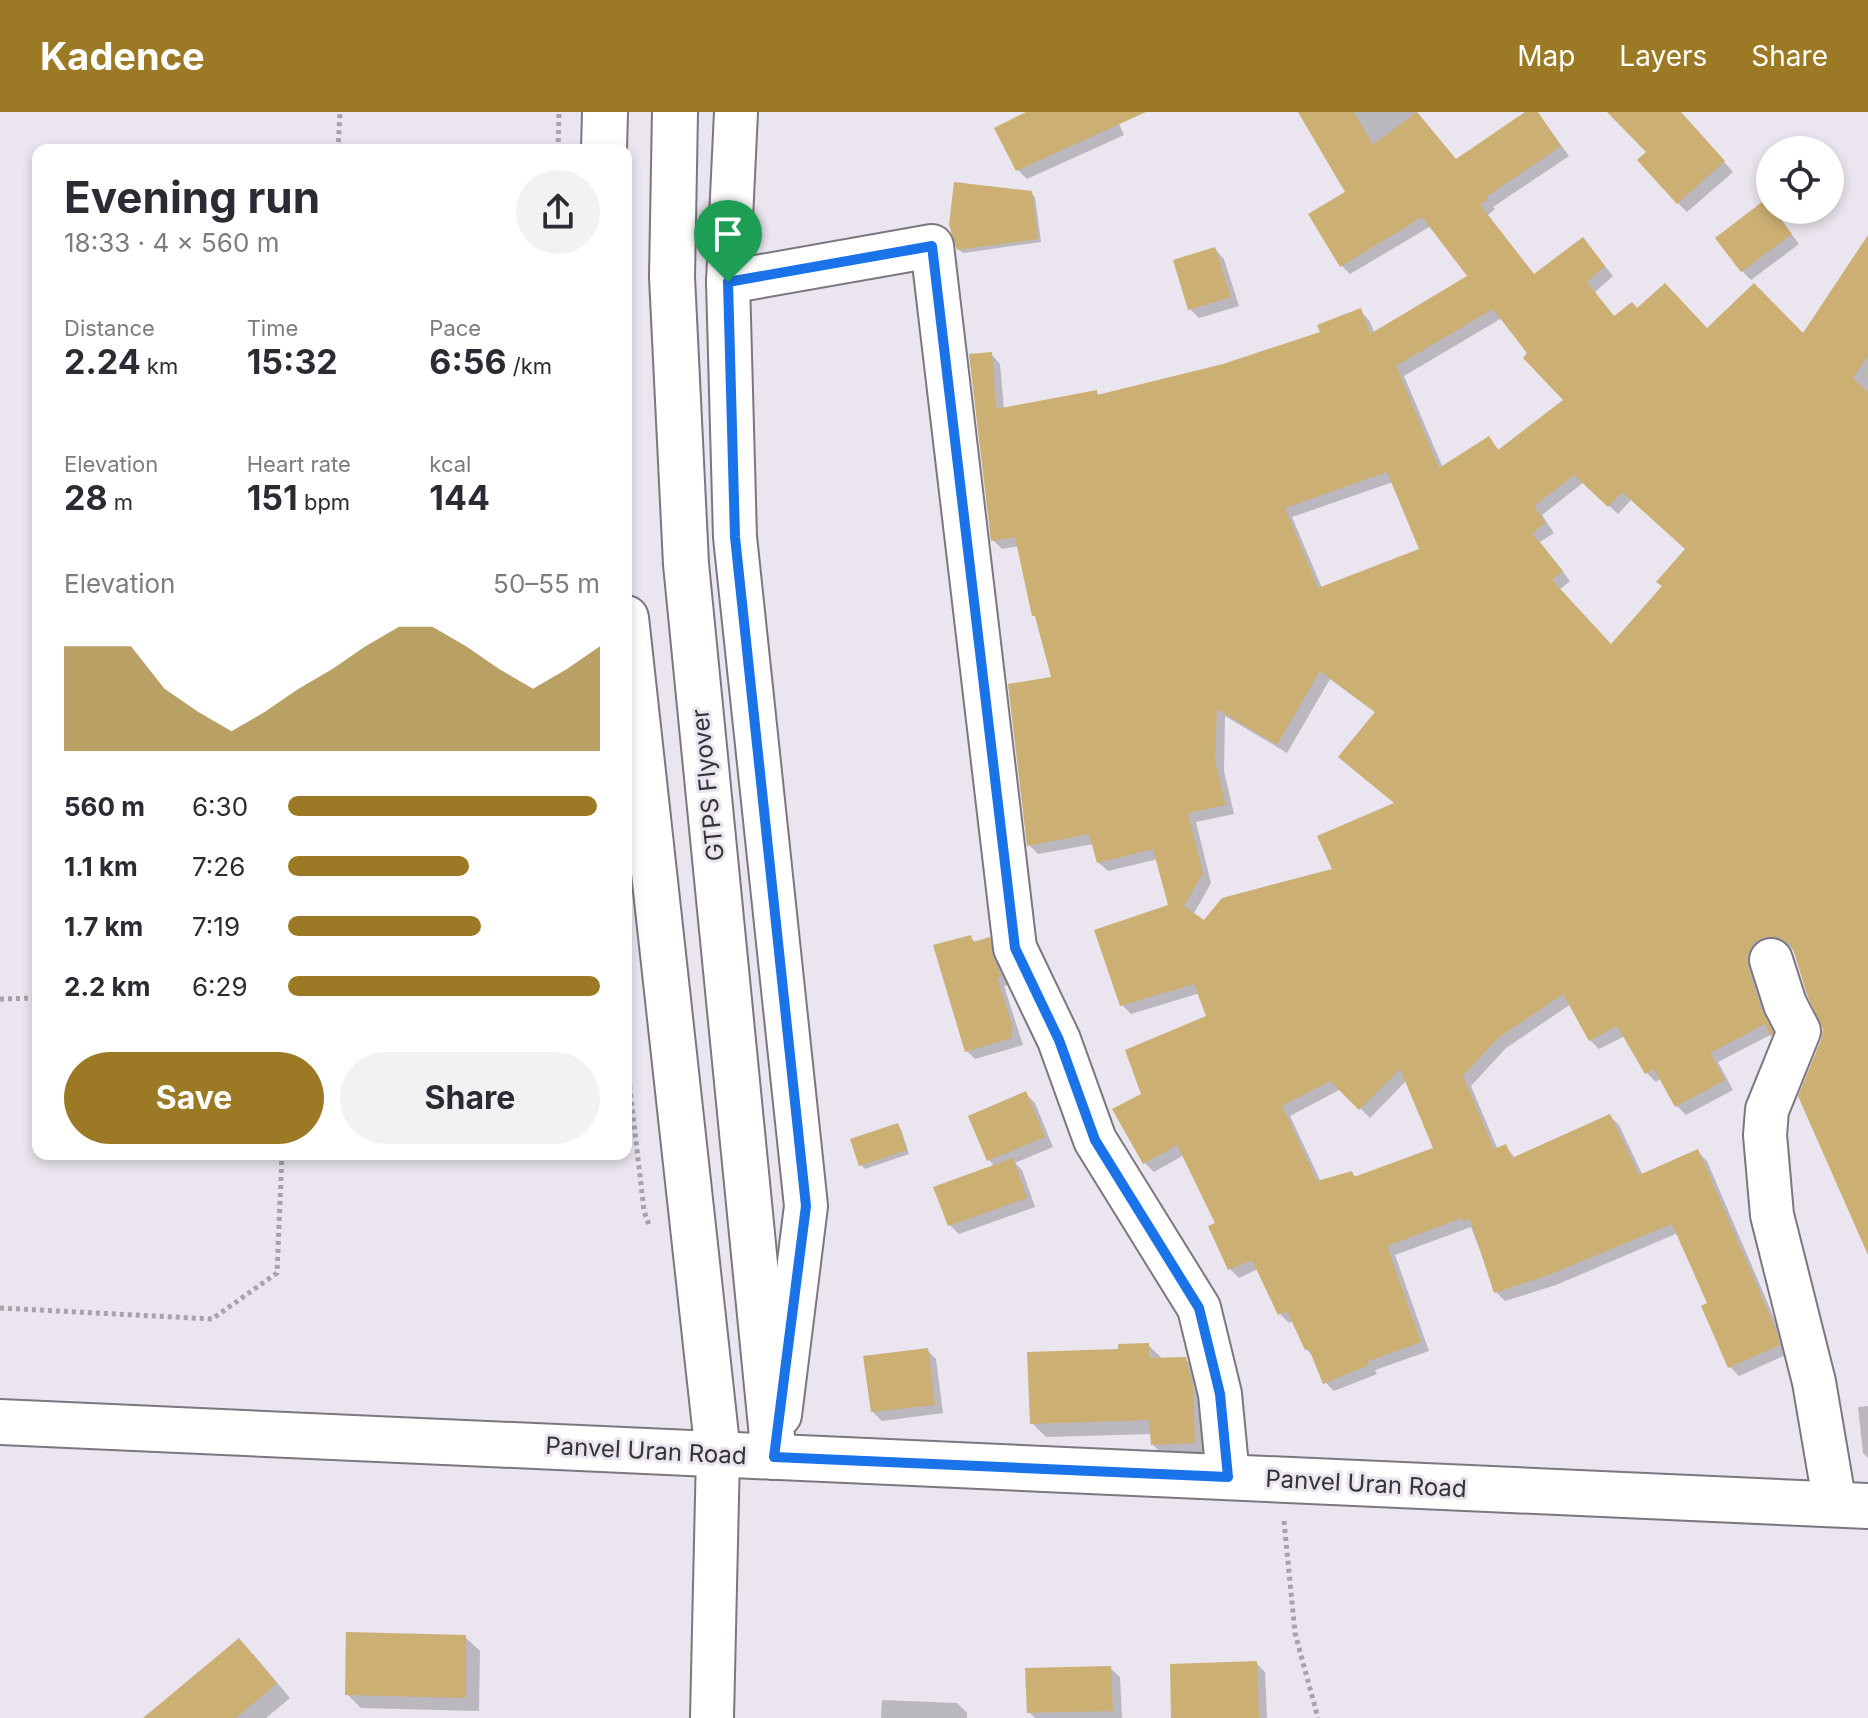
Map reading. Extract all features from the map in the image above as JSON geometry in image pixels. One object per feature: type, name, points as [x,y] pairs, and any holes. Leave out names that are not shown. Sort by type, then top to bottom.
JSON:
[{"type":"main road","points":[[604,144],[605,112]]},
{"type":"main road","name":"GTPS Flyover","points":[[675,112],[672,277],[686,564],[774,1457]]},
{"type":"main road","points":[[632,672],[718,1454]]},
{"type":"main road","name":"Panvel Uran Road","points":[[0,1422],[1852,1506]]},
{"type":"street","points":[[736,112],[728,282],[735,537],[806,1206],[774,1457]]},
{"type":"street","points":[[728,282],[932,246],[1015,948],[1059,1040],[1095,1140],[1199,1308],[1220,1394],[1228,1477]]},
{"type":"street","points":[[1771,960],[1785,1004],[1799,1031],[1767,1110],[1765,1135],[1772,1215],[1814,1382],[1852,1506]]},
{"type":"street","points":[[712,1718],[718,1454]]},
{"type":"path","points":[[338,144],[340,112]]},
{"type":"path","points":[[558,144],[559,112]]},
{"type":"path","points":[[0,999],[32,998]]},
{"type":"path","points":[[0,1308],[212,1319],[277,1273],[282,1160]]},
{"type":"path","points":[[1280,1480],[1295,1633],[1318,1718]]},
{"type":"building","points":[[1026,112],[1146,112],[1016,171],[994,128]]},
{"type":"building","points":[[1298,112],[1354,112],[1373,145],[1417,112],[1456,159],[1525,112],[1538,112],[1561,146],[1486,197],[1480,205],[1534,274],[1583,237],[1605,266],[1587,282],[1614,316],[1632,302],[1637,308],[1665,283],[1707,328],[1754,283],[1803,333],[1868,235],[1868,356],[1853,378],[1868,392],[1868,1255],[1798,1096],[1823,1029],[1807,995],[1794,952],[1788,943],[1777,937],[1764,937],[1754,943],[1747,956],[1762,1011],[1773,1032],[1771,1037],[1765,1024],[1710,1053],[1725,1080],[1675,1107],[1654,1069],[1645,1074],[1617,1026],[1589,1041],[1563,994],[1497,1039],[1463,1076],[1494,1149],[1506,1144],[1512,1158],[1610,1114],[1639,1175],[1698,1149],[1780,1345],[1728,1368],[1701,1306],[1707,1303],[1672,1224],[1546,1276],[1494,1293],[1470,1219],[1464,1222],[1462,1218],[1387,1246],[1421,1342],[1368,1361],[1369,1365],[1323,1384],[1309,1349],[1305,1350],[1287,1311],[1278,1315],[1252,1260],[1228,1270],[1208,1226],[1215,1223],[1177,1145],[1143,1164],[1112,1109],[1141,1094],[1125,1050],[1206,1016],[1194,984],[1120,1006],[1094,930],[1168,905],[1153,849],[1097,863],[1089,834],[1027,846],[1008,684],[1051,677],[1035,616],[1032,616],[1015,537],[991,541],[969,354],[992,352],[996,409],[1097,390],[1097,395],[1223,364],[1320,332],[1317,325],[1361,308],[1370,334],[1467,276],[1422,217],[1340,267],[1308,214],[1345,192]],"holes":[[[1493,309],[1527,353],[1523,358],[1563,400],[1498,450],[1489,436],[1439,468],[1396,366]],[[1387,472],[1419,549],[1318,588],[1285,508]],[[1574,475],[1608,507],[1622,492],[1685,549],[1656,582],[1662,586],[1611,644],[1552,580],[1563,571],[1532,533],[1546,523],[1534,506]],[[1320,671],[1375,712],[1338,757],[1394,803],[1317,836],[1332,869],[1222,898],[1204,920],[1184,906],[1203,873],[1188,813],[1226,805],[1215,761],[1217,709],[1277,745]],[[1400,1069],[1433,1148],[1354,1177],[1352,1171],[1317,1181],[1282,1106],[1330,1081],[1359,1110]]]},
{"type":"building","points":[[1607,112],[1681,112],[1725,161],[1677,204],[1637,160],[1646,152]]},
{"type":"building","points":[[954,182],[1032,191],[1038,239],[957,250],[949,225]]},
{"type":"building","points":[[1756,207],[1756,224],[1784,224],[1792,234],[1741,272],[1715,238]]},
{"type":"building","points":[[1215,247],[1231,297],[1188,310],[1173,260]]},
{"type":"building","points":[[971,935],[973,942],[990,937],[993,958],[1002,976],[997,978],[1012,1025],[1012,1038],[965,1052],[933,945]]},
{"type":"building","points":[[1026,1091],[1045,1137],[987,1161],[968,1116]]},
{"type":"building","points":[[898,1123],[907,1150],[859,1166],[850,1139]]},
{"type":"building","points":[[1013,1158],[1027,1198],[948,1226],[933,1187]]},
{"type":"building","points":[[1149,1343],[1149,1358],[1186,1357],[1193,1387],[1195,1443],[1151,1445],[1149,1420],[1030,1424],[1027,1352],[1118,1349],[1118,1344]]},
{"type":"building","points":[[928,1348],[935,1405],[871,1412],[863,1356]]},
{"type":"building","points":[[346,1632],[466,1635],[466,1698],[345,1695]]},
{"type":"building","points":[[239,1638],[277,1683],[236,1718],[143,1718]]},
{"type":"building","points":[[1257,1661],[1259,1718],[1171,1718],[1170,1664]]},
{"type":"building","points":[[1111,1666],[1113,1711],[1027,1713],[1025,1668]]},
{"type":"route","points":[[932,246],[1015,948],[1059,1040],[1095,1140],[1199,1308],[1220,1394],[1228,1477],[774,1457],[806,1206],[735,537],[728,282],[932,246]]}]
